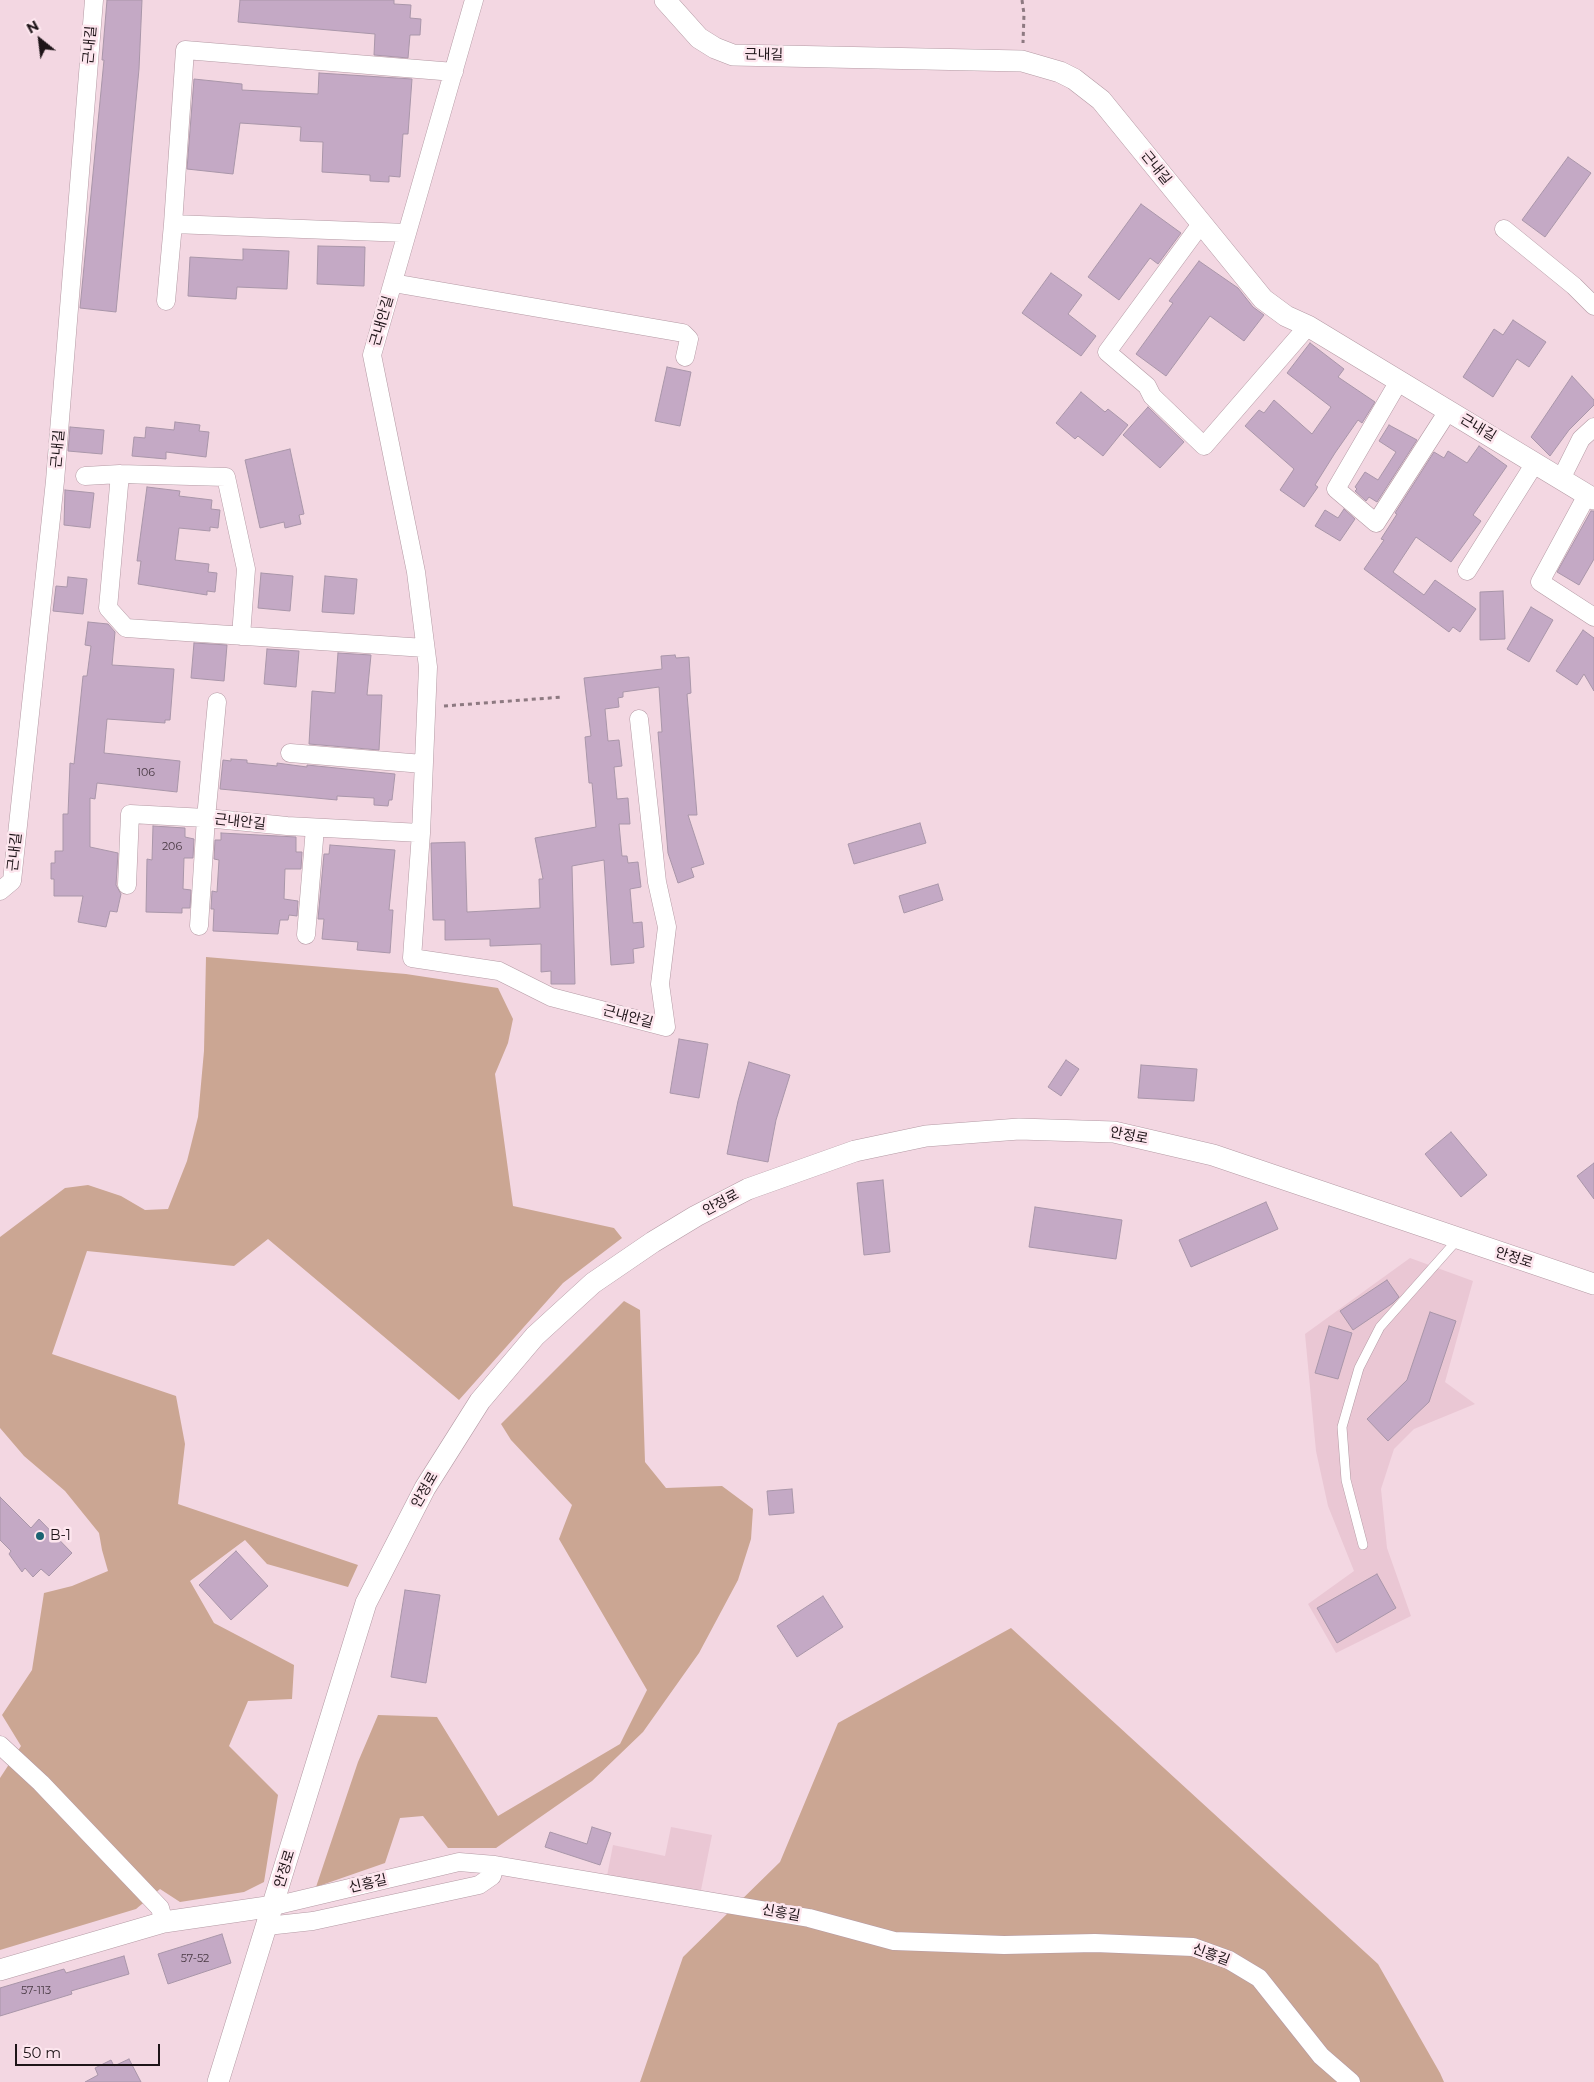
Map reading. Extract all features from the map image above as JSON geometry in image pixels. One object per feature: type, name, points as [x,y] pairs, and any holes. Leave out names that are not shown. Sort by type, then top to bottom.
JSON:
[{"type":"street","name":"근내길","points":[[0,892],[12,882],[50,530],[94,0]]},
{"type":"street","name":"근내안길","points":[[474,0],[372,356],[416,572],[428,667],[421,833],[412,958],[499,971],[551,997],[666,1027],[660,984],[667,927],[657,882],[638,719]]},
{"type":"street","name":"근내길","points":[[664,0],[699,38],[715,48],[733,55],[1022,61],[1074,78],[1101,100],[1263,299],[1286,316],[1308,326],[1591,497]]},
{"type":"street","points":[[166,301],[185,50],[454,72]]},
{"type":"street","points":[[173,224],[407,233]]},
{"type":"street","points":[[1201,224],[1107,352],[1148,386],[1152,396],[1204,446],[1308,326]]},
{"type":"street","points":[[1504,230],[1574,286],[1594,306]]},
{"type":"street","points":[[393,282],[684,333],[689,340],[685,357]]},
{"type":"street","points":[[1399,381],[1336,489],[1376,523],[1448,410]]},
{"type":"street","points":[[1561,479],[1581,439],[1594,427]]},
{"type":"street","points":[[1467,571],[1535,463]]},
{"type":"street","points":[[85,476],[120,474],[226,477],[246,569],[241,636]]},
{"type":"street","points":[[120,474],[108,608],[126,628],[425,648]]},
{"type":"street","points":[[1591,497],[1540,582],[1594,617]]},
{"type":"street","points":[[199,926],[206,818],[217,702]]},
{"type":"street","points":[[290,753],[424,764]]},
{"type":"street","name":"근내안길","points":[[127,886],[130,814],[206,818],[315,828],[421,833]]},
{"type":"street","points":[[306,935],[315,828]]},
{"type":"street","name":"안정로","points":[[218,2082],[274,1906],[366,1603],[425,1488],[480,1401],[535,1336],[593,1284],[653,1242],[696,1216],[748,1188],[854,1151],[926,1136],[1019,1129],[1114,1132],[1213,1155],[1594,1284]]},
{"type":"street","points":[[0,1745],[41,1783],[154,1901],[160,1908],[164,1922]]},
{"type":"street","name":"신흥길","points":[[0,1970],[164,1922],[274,1906],[459,1862],[495,1864],[809,1918],[894,1941],[1004,1945],[1095,1943],[1193,1947],[1229,1960],[1259,1978],[1321,2056],[1351,2082]]},
{"type":"street","points":[[267,1926],[313,1921],[478,1885],[492,1876],[495,1864]]},
{"type":"lane","points":[[1363,1545],[1346,1480],[1342,1427],[1359,1368],[1380,1327],[1459,1239]]},
{"type":"path","points":[[1022,0],[1024,14],[1022,61]]},
{"type":"path","points":[[426,705],[451,707],[563,697]]},
{"type":"shaded area","points":[[206,957],[406,974],[498,988],[513,1019],[508,1043],[495,1074],[513,1206],[614,1228],[622,1238],[563,1283],[459,1400],[268,1239],[234,1266],[87,1251],[52,1354],[176,1396],[185,1444],[178,1504],[358,1565],[348,1587],[267,1564],[245,1540],[190,1581],[214,1623],[294,1665],[292,1699],[248,1701],[229,1746],[278,1795],[264,1882],[244,1892],[180,1902],[160,1889],[136,1909],[0,1950],[0,1778],[21,1746],[2,1715],[32,1670],[44,1593],[72,1586],[108,1571],[99,1533],[65,1491],[24,1456],[0,1428],[0,1237],[65,1188],[88,1185],[121,1196],[145,1210],[168,1209],[187,1161],[198,1117],[204,1051]]},
{"type":"shaded area","points":[[1410,1258],[1473,1281],[1445,1382],[1475,1404],[1414,1429],[1394,1449],[1381,1489],[1387,1548],[1411,1616],[1336,1653],[1308,1604],[1354,1571],[1328,1506],[1316,1451],[1305,1334]]},
{"type":"shaded area","points":[[624,1301],[640,1310],[645,1462],[666,1488],[722,1486],[753,1509],[751,1539],[738,1580],[699,1653],[643,1732],[592,1781],[496,1848],[448,1848],[423,1816],[400,1818],[385,1863],[316,1887],[358,1762],[378,1715],[437,1717],[498,1816],[620,1744],[647,1690],[559,1539],[572,1505],[511,1440],[501,1424]]},
{"type":"shaded area","points":[[1011,1628],[1378,1964],[1444,2082],[640,2082],[683,1957],[780,1862],[838,1723]]},
{"type":"shaded area","points":[[671,1827],[712,1835],[700,1895],[607,1876],[613,1845],[665,1856]]},
{"type":"building","points":[[107,0],[142,0],[139,69],[116,312],[80,308],[104,60],[102,60]]},
{"type":"building","points":[[240,0],[394,0],[394,4],[411,5],[410,18],[421,19],[420,35],[410,35],[408,58],[374,55],[375,34],[238,22]]},
{"type":"building","points":[[319,73],[412,79],[408,134],[403,134],[400,177],[389,176],[389,182],[370,181],[370,175],[322,172],[323,142],[300,141],[301,127],[240,123],[233,174],[187,169],[194,79],[242,84],[242,90],[318,94]]},
{"type":"building","points":[[1568,157],[1591,173],[1545,237],[1522,220]]},
{"type":"building","points":[[1141,204],[1181,233],[1158,264],[1150,258],[1119,300],[1088,277]]},
{"type":"building","points":[[318,246],[365,247],[364,286],[317,284]]},
{"type":"building","points":[[243,249],[289,251],[287,289],[237,287],[236,299],[188,296],[190,257],[243,260]]},
{"type":"building","points":[[1199,261],[1238,288],[1253,307],[1264,315],[1244,341],[1210,316],[1166,376],[1136,354],[1173,303],[1169,301]]},
{"type":"building","points":[[1051,273],[1082,295],[1068,314],[1096,336],[1081,356],[1022,313]]},
{"type":"building","points":[[1513,320],[1546,342],[1529,367],[1517,359],[1493,397],[1463,377],[1494,329],[1503,335]]},
{"type":"building","points":[[1310,343],[1344,369],[1338,377],[1375,402],[1362,423],[1358,420],[1335,453],[1315,485],[1318,487],[1304,507],[1280,490],[1294,469],[1245,426],[1259,410],[1264,413],[1274,400],[1312,434],[1331,407],[1287,373]]},
{"type":"building","points":[[667,367],[691,372],[680,426],[655,421]]},
{"type":"building","points":[[1572,376],[1594,400],[1594,405],[1569,430],[1550,456],[1531,437]]},
{"type":"building","points":[[1081,392],[1105,412],[1108,409],[1128,425],[1103,456],[1078,436],[1075,439],[1056,423]]},
{"type":"building","points":[[1148,407],[1184,442],[1160,468],[1123,435]]},
{"type":"building","points":[[175,422],[200,425],[199,431],[209,432],[206,457],[166,452],[166,459],[132,456],[134,437],[145,438],[146,427],[174,430]]},
{"type":"building","points":[[1389,425],[1417,440],[1377,502],[1369,497],[1366,501],[1355,491],[1357,489],[1355,487],[1365,472],[1378,480],[1396,452],[1379,441]]},
{"type":"building","points":[[70,427],[104,430],[102,454],[68,451]]},
{"type":"building","points":[[1479,446],[1507,466],[1473,515],[1481,521],[1451,562],[1416,537],[1393,572],[1424,595],[1435,580],[1476,609],[1460,632],[1453,627],[1449,632],[1364,569],[1384,540],[1381,539],[1397,514],[1395,513],[1434,452],[1444,458],[1448,451],[1467,463]]},
{"type":"building","points":[[290,449],[304,514],[299,515],[301,524],[285,528],[284,522],[260,528],[245,460]]},
{"type":"building","points":[[147,487],[180,491],[179,496],[212,500],[211,509],[220,510],[218,528],[210,527],[210,531],[179,528],[175,560],[209,564],[208,572],[217,573],[215,592],[207,591],[207,595],[138,584],[141,561],[137,561]]},
{"type":"building","points":[[65,490],[94,493],[90,528],[64,525]]},
{"type":"building","points":[[1344,509],[1355,519],[1340,541],[1315,526],[1325,510],[1338,518]]},
{"type":"building","points":[[1591,511],[1594,511],[1594,559],[1579,585],[1557,572]]},
{"type":"building","points":[[261,573],[293,576],[290,611],[258,608]]},
{"type":"building","points":[[325,576],[357,579],[354,614],[322,612]]},
{"type":"building","points":[[68,577],[87,579],[83,614],[53,611],[56,586],[67,587]]},
{"type":"building","points":[[1503,591],[1505,639],[1480,640],[1480,592]]},
{"type":"building","points":[[1531,607],[1553,620],[1529,662],[1507,649]]},
{"type":"building","points":[[88,622],[108,624],[115,632],[112,665],[174,669],[170,720],[165,720],[165,723],[107,719],[104,753],[180,761],[177,792],[97,783],[95,799],[90,798],[90,847],[118,853],[116,885],[121,894],[117,912],[110,911],[106,927],[78,922],[83,896],[54,896],[54,879],[51,879],[51,863],[55,863],[55,851],[63,851],[63,814],[68,814],[70,763],[74,764],[83,676],[87,676],[91,646],[85,645]]},
{"type":"building","points":[[1583,630],[1594,638],[1594,691],[1584,674],[1577,685],[1556,671]]},
{"type":"building","points":[[194,643],[227,645],[224,681],[191,678]]},
{"type":"building","points":[[267,649],[299,651],[296,687],[264,684]]},
{"type":"building","points":[[338,653],[371,655],[367,695],[382,695],[379,750],[309,744],[312,691],[335,693]]},
{"type":"building","points":[[675,655],[676,658],[689,657],[691,693],[687,694],[697,815],[688,815],[704,864],[691,868],[694,877],[678,883],[668,853],[658,732],[662,732],[659,687],[623,692],[623,697],[618,698],[619,707],[605,709],[608,741],[619,740],[622,766],[614,767],[617,799],[628,798],[630,824],[619,824],[622,856],[627,856],[628,863],[638,862],[641,887],[630,889],[633,923],[642,922],[644,947],[633,949],[634,963],[611,965],[604,860],[572,866],[575,984],[551,984],[551,971],[541,972],[541,944],[490,946],[490,939],[445,940],[445,920],[433,920],[431,843],[465,842],[467,912],[540,908],[539,879],[543,879],[535,838],[596,827],[592,783],[589,783],[585,737],[591,736],[584,678],[662,669],[661,656]]},
{"type":"building","points":[[231,759],[247,760],[247,763],[277,766],[277,763],[307,767],[307,765],[395,774],[392,800],[389,800],[388,806],[374,805],[374,798],[337,796],[337,800],[220,789],[223,760],[231,761]]},
{"type":"building","points":[[920,823],[926,843],[854,864],[848,844]]},
{"type":"building","points":[[153,826],[185,828],[185,837],[194,839],[193,858],[184,858],[183,889],[191,890],[190,908],[182,908],[182,913],[146,912],[147,859],[152,860]]},
{"type":"building","points":[[221,833],[296,837],[296,852],[302,852],[301,869],[285,869],[284,899],[298,901],[297,916],[289,915],[288,920],[280,920],[278,934],[213,931],[214,909],[211,909],[212,891],[217,892],[219,860],[214,859],[215,840],[221,840]]},
{"type":"building","points":[[330,845],[395,850],[389,910],[393,910],[390,953],[357,950],[358,942],[322,939],[324,919],[318,919],[324,854],[329,854]]},
{"type":"building","points":[[938,884],[943,900],[904,913],[899,896]]},
{"type":"building","points":[[679,1039],[708,1044],[699,1098],[670,1093]]},
{"type":"building","points":[[1066,1060],[1079,1069],[1061,1096],[1048,1087]]},
{"type":"building","points":[[749,1062],[790,1075],[776,1120],[768,1162],[727,1154],[738,1101]]},
{"type":"building","points":[[1141,1065],[1197,1069],[1194,1101],[1138,1098]]},
{"type":"building","points":[[1451,1132],[1487,1175],[1461,1197],[1425,1154]]},
{"type":"building","points":[[1594,1163],[1594,1199],[1577,1176]]},
{"type":"building","points":[[883,1180],[890,1252],[864,1255],[857,1183]]},
{"type":"building","points":[[1266,1202],[1278,1229],[1191,1267],[1179,1240]]},
{"type":"building","points":[[1035,1207],[1122,1220],[1116,1259],[1029,1247]]},
{"type":"building","points":[[1387,1280],[1399,1297],[1353,1330],[1340,1311]]},
{"type":"building","points":[[1430,1312],[1456,1321],[1429,1402],[1388,1441],[1367,1419],[1407,1380]]},
{"type":"building","points":[[1329,1326],[1352,1333],[1338,1379],[1315,1373]]},
{"type":"building","points":[[792,1489],[794,1513],[769,1515],[767,1491]]},
{"type":"building","name":"B-1","points":[[0,1497],[31,1528],[39,1519],[72,1553],[49,1576],[41,1569],[33,1577],[25,1568],[22,1572],[9,1554],[11,1551],[0,1540]]},
{"type":"building","points":[[236,1551],[268,1586],[231,1620],[199,1585]]},
{"type":"building","points":[[1377,1574],[1396,1608],[1337,1643],[1317,1608]]},
{"type":"building","points":[[405,1590],[440,1595],[426,1683],[391,1677]]},
{"type":"building","points":[[823,1596],[843,1627],[797,1657],[777,1626]]},
{"type":"building","points":[[592,1827],[611,1833],[600,1865],[545,1847],[550,1832],[587,1844]]},
{"type":"building","points":[[222,1934],[231,1963],[168,1984],[158,1954]]},
{"type":"building","points":[[124,1956],[129,1974],[71,1991],[72,1994],[0,2016],[0,1988],[64,1969],[66,1973]]},
{"type":"building","points":[[129,2059],[141,2082],[85,2082],[98,2075],[95,2068],[111,2060],[114,2066]]},
{"type":"place","name":"B-1","points":[[40,1536]]}]
